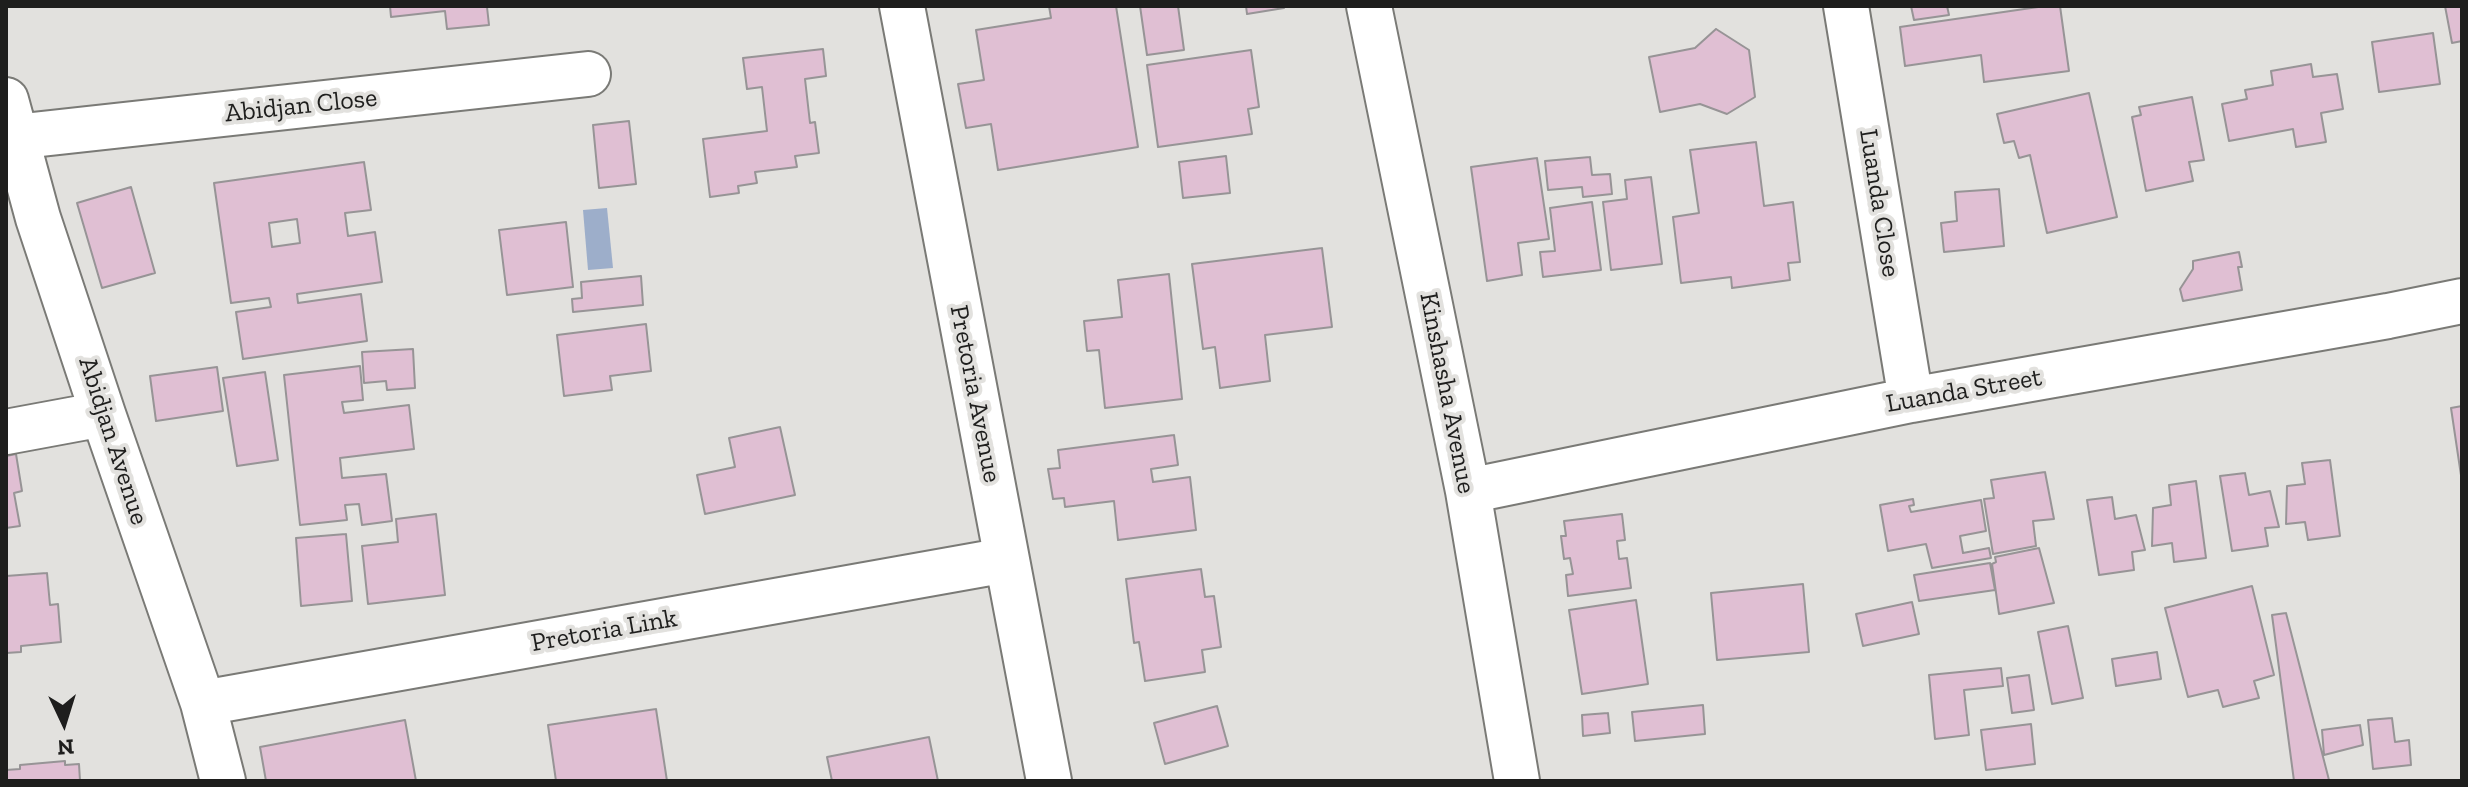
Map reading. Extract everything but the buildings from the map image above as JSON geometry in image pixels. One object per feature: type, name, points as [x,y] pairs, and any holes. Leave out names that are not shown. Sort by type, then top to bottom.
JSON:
[{"type":"street","name":"Pretoria Avenue","points":[[902,6],[1049,781]]},
{"type":"street","name":"Kinshasha Avenue","points":[[1369,6],[1468,491],[1517,781]]},
{"type":"street","name":"Luanda Close","points":[[1846,6],[1911,400]]},
{"type":"street","name":"Abidjan Close","points":[[10,119],[588,74]]},
{"type":"street","name":"Abidjan Avenue","points":[[10,119],[103,414],[203,703],[223,781]]},
{"type":"street","name":"Luanda Street","points":[[1468,491],[1911,400],[2462,301]]},
{"type":"street","points":[[6,432],[103,414]]},
{"type":"street","name":"Pretoria Link","points":[[203,703],[1006,560]]},
{"type":"water","points":[[607,208],[613,268],[588,270],[583,210]]}]
